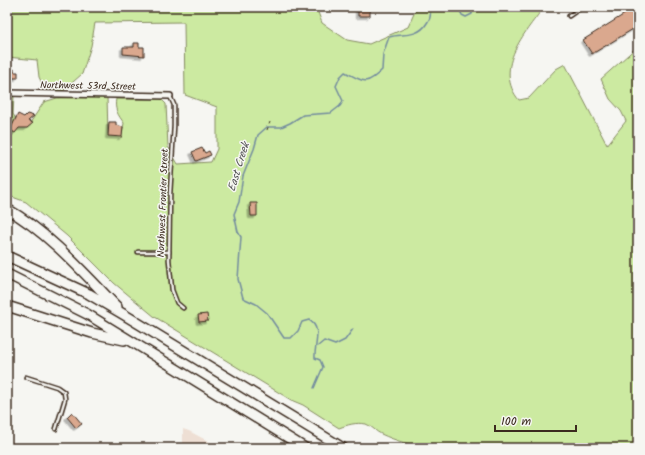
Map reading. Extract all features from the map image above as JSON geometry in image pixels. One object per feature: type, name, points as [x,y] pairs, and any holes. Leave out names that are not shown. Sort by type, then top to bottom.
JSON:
[{"type":"highway","points":[[7,209],[37,229],[80,269],[123,314]]},
{"type":"highway","points":[[7,256],[89,294],[342,448]]},
{"type":"highway","points":[[7,274],[87,314],[306,448]]},
{"type":"highway","points":[[7,306],[92,333],[131,342]]},
{"type":"street","name":"Northwest 53rd Street","points":[[7,93],[170,96]]},
{"type":"lane","points":[[569,16],[582,7]]},
{"type":"lane","name":"Northwest Frontier Street","points":[[170,96],[174,105],[174,126],[170,194],[169,252],[172,290],[177,303],[183,308]]},
{"type":"lane","points":[[138,252],[169,252]]},
{"type":"lane","points":[[26,377],[64,392],[65,399],[56,429]]},
{"type":"path","points":[[267,130],[270,122]]},
{"type":"shaded area","points":[[183,429],[189,431],[221,448],[183,448]]},
{"type":"green space","points":[[7,7],[316,7],[322,23],[347,40],[369,44],[408,27],[417,7],[542,7],[541,11],[519,42],[514,54],[510,65],[509,77],[512,89],[519,100],[529,98],[556,69],[565,64],[607,145],[626,121],[621,111],[610,99],[601,79],[638,46],[638,448],[426,448],[379,433],[370,426],[362,423],[339,428],[155,317],[114,283],[67,236],[26,202],[7,195],[7,96],[14,96],[13,114],[18,122],[28,126],[44,102],[57,98],[107,97],[108,134],[122,135],[124,123],[117,112],[116,99],[161,99],[166,104],[168,147],[178,164],[211,162],[217,149],[217,107],[185,95],[184,22],[95,23],[91,46],[82,74],[64,90],[45,90],[39,77],[37,60],[7,57]]},
{"type":"building","points":[[358,7],[370,9],[370,16],[358,16]]},
{"type":"building","points":[[636,7],[638,11],[638,26],[592,54],[583,40]]},
{"type":"building","points":[[134,43],[139,43],[139,47],[144,47],[144,56],[123,54],[123,47],[134,47]]},
{"type":"building","points":[[10,69],[14,69],[14,72],[18,72],[18,78],[10,78]]},
{"type":"building","points":[[18,114],[24,117],[27,114],[34,116],[28,121],[33,123],[27,128],[19,128],[15,133],[10,130]]},
{"type":"building","points":[[109,122],[116,122],[116,125],[123,127],[122,137],[108,136]]},
{"type":"building","points":[[202,148],[205,153],[209,151],[211,155],[196,161],[192,152]]},
{"type":"building","points":[[250,203],[257,203],[257,216],[251,216]]},
{"type":"building","points":[[207,314],[208,321],[199,322],[198,315]]},
{"type":"building","points":[[72,412],[82,424],[76,428],[67,417]]},
{"type":"waterway","name":"East Creek","points":[[314,388],[323,367],[320,360],[315,358],[317,332],[313,323],[309,320],[302,322],[298,331],[291,338],[284,338],[267,313],[256,304],[243,298],[238,279],[241,237],[238,232],[234,214],[239,202],[243,176],[258,135],[267,127],[281,127],[303,115],[331,113],[340,106],[343,101],[336,86],[340,77],[345,72],[360,80],[364,81],[372,79],[382,70],[383,54],[389,37],[419,31],[430,18],[430,7]]},
{"type":"waterway","name":"East Creek","points":[[458,7],[462,15],[466,17],[472,14],[472,7]]},
{"type":"waterway","points":[[318,346],[324,341],[335,345],[345,340],[353,329]]}]
